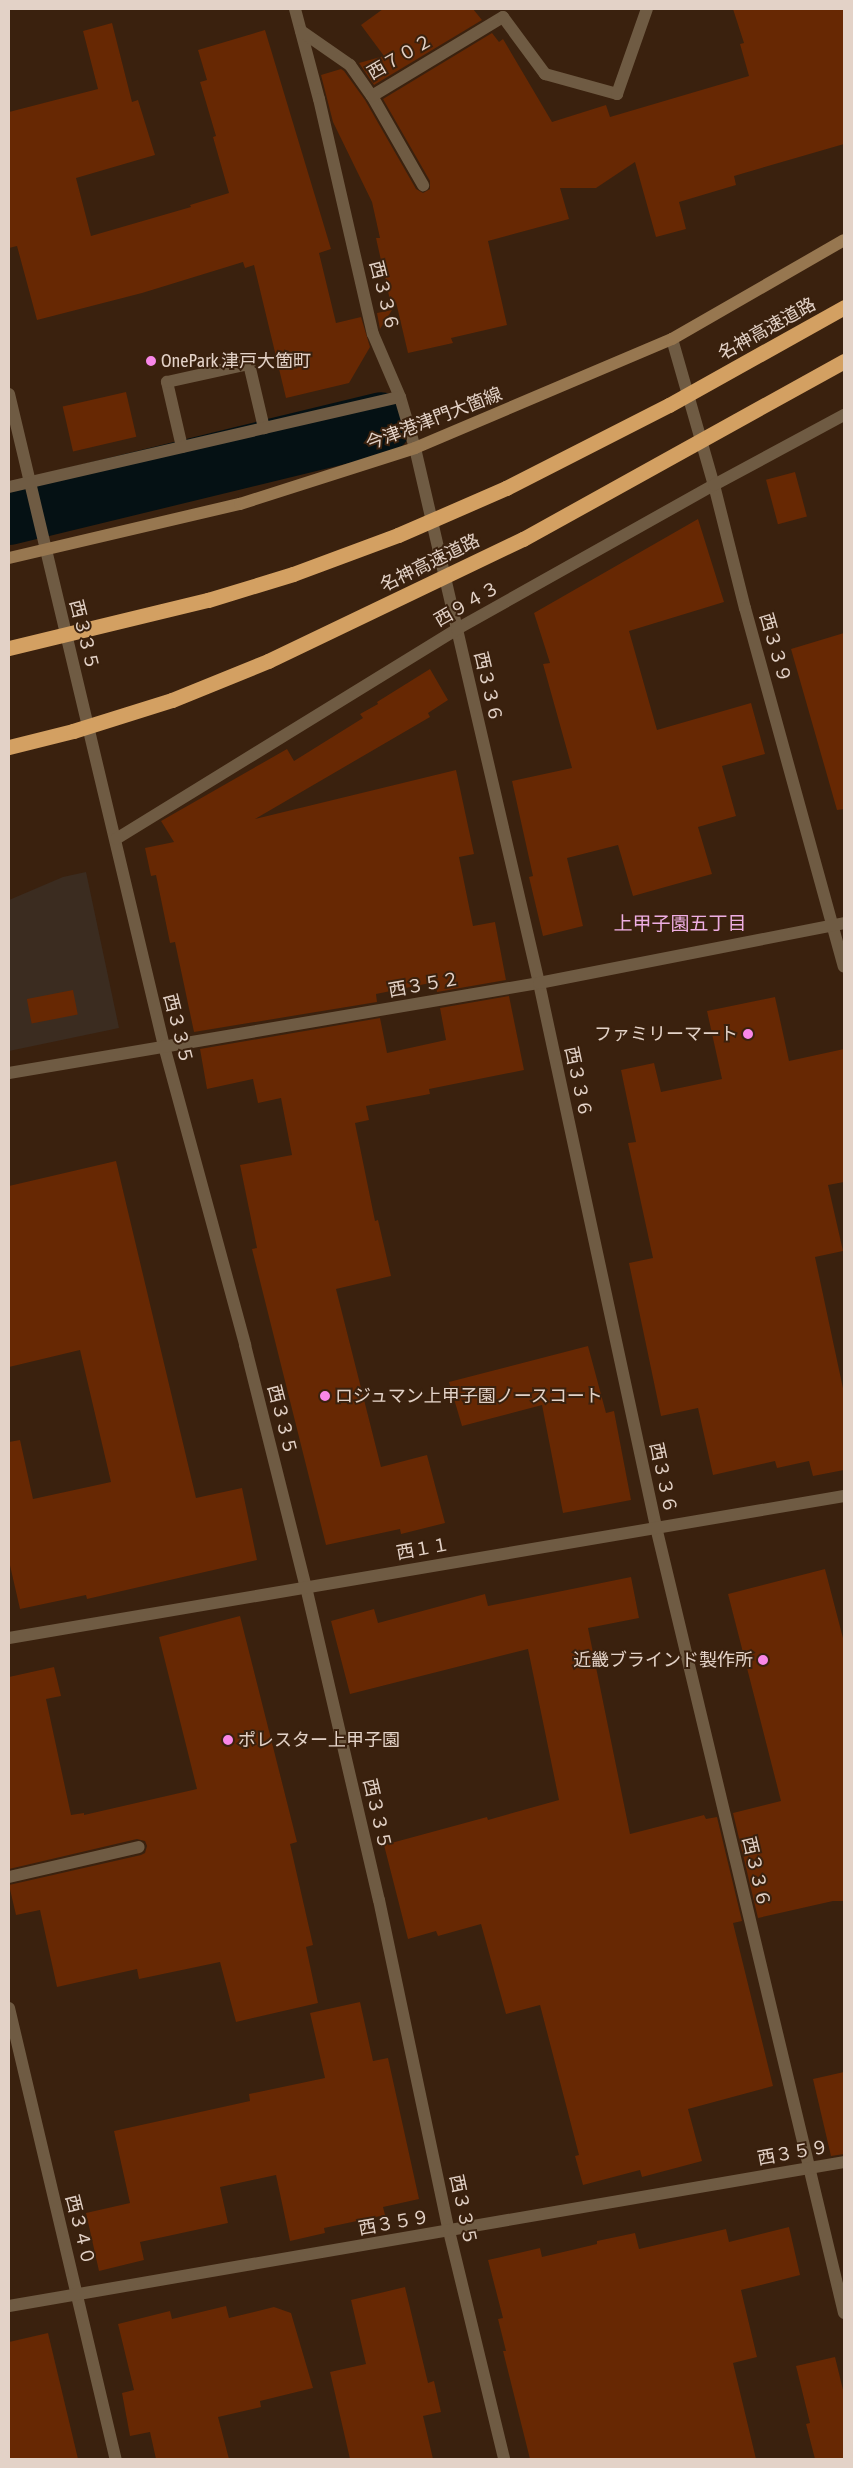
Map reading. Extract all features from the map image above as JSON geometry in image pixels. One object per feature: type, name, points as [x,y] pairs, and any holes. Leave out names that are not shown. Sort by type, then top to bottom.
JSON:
[{"type":"highway","name":"名神高速道路","points":[[9,648],[208,600],[293,574],[398,535],[506,488],[670,405],[844,307]]},
{"type":"highway","name":"名神高速道路","points":[[9,746],[73,731],[172,700],[268,661],[523,539],[844,361]]},
{"type":"main road","name":"今津港津門大箇線","points":[[9,558],[240,504],[415,448],[672,339],[844,240]]},
{"type":"street","name":"西３３６","points":[[295,9],[373,334],[400,397],[415,448],[539,983],[656,1527],[844,2313]]},
{"type":"street","name":"西７０２","points":[[301,31],[350,65],[372,96],[503,17],[545,74],[617,94],[647,9]]},
{"type":"street","points":[[372,96],[424,185]]},
{"type":"street","name":"西３３９","points":[[672,339],[714,485],[745,608],[839,924],[844,967]]},
{"type":"street","points":[[182,447],[167,382],[249,364],[264,428]]},
{"type":"street","name":"西３３５","points":[[9,394],[164,1046],[245,1345],[306,1587],[379,1900],[449,2232],[504,2459]]},
{"type":"street","points":[[9,487],[400,397]]},
{"type":"street","name":"西９４３","points":[[116,839],[457,630],[714,485],[844,415]]},
{"type":"street","name":"西３５２","points":[[9,1073],[539,983],[839,924]]},
{"type":"street","name":"西１１","points":[[9,1638],[844,1496]]},
{"type":"street","points":[[9,1877],[139,1848]]},
{"type":"street","name":"西３４０","points":[[9,2008],[116,2459]]},
{"type":"street","name":"西３５９","points":[[9,2306],[449,2232],[844,2162]]},
{"type":"shaded area","points":[[86,872],[119,1028],[9,1051],[9,900],[63,877]]},
{"type":"building","points":[[383,9],[473,9],[482,20],[374,85],[359,63],[384,56],[361,25]]},
{"type":"building","points":[[733,9],[844,9],[844,144],[734,176],[736,185],[679,202],[686,229],[656,237],[635,162],[596,188],[560,188],[569,219],[488,241],[507,325],[451,338],[453,343],[408,353],[396,302],[392,309],[376,238],[380,238],[372,202],[333,122],[321,75],[341,69],[344,71],[365,100],[416,189],[423,193],[430,189],[430,181],[383,99],[492,33],[499,42],[503,39],[552,122],[606,105],[610,117],[749,76],[740,44],[744,43]]},
{"type":"building","points":[[112,23],[132,102],[138,100],[155,155],[76,178],[91,236],[191,207],[190,205],[229,193],[213,137],[216,136],[200,82],[207,80],[198,50],[265,30],[331,249],[319,253],[336,323],[361,317],[370,347],[349,383],[286,398],[254,265],[245,268],[243,262],[142,293],[37,320],[17,246],[9,248],[9,112],[98,89],[83,31]]},
{"type":"building","points":[[392,310],[380,329],[377,313]]},
{"type":"building","points":[[126,392],[136,437],[73,451],[63,407]]},
{"type":"building","points":[[795,472],[807,516],[778,524],[766,480]]},
{"type":"building","points":[[698,519],[724,602],[629,631],[657,730],[751,703],[765,754],[722,766],[736,816],[698,827],[712,874],[633,896],[618,845],[567,858],[583,926],[543,936],[529,877],[533,876],[512,781],[572,768],[543,664],[550,663],[534,613]]},
{"type":"building","points":[[844,633],[844,809],[837,810],[791,649]]},
{"type":"building","points":[[430,669],[448,700],[428,713],[430,717],[255,819],[456,770],[474,854],[459,857],[473,926],[495,922],[506,980],[437,992],[435,982],[376,994],[377,1002],[194,1032],[175,942],[170,943],[156,875],[151,876],[145,848],[174,842],[161,821],[287,749],[294,761],[363,718],[360,714]]},
{"type":"building","points":[[73,990],[78,1015],[32,1024],[27,999]]},
{"type":"building","points":[[509,996],[524,1070],[429,1089],[430,1094],[366,1106],[369,1120],[355,1123],[375,1221],[378,1220],[391,1276],[336,1289],[381,1467],[427,1455],[445,1523],[401,1534],[400,1529],[326,1545],[252,1249],[257,1248],[240,1165],[292,1155],[281,1098],[258,1103],[253,1079],[207,1089],[200,1049],[380,1018],[387,1053],[446,1040],[440,1008]]},
{"type":"building","points":[[775,997],[789,1061],[844,1049],[844,1182],[828,1185],[843,1251],[815,1257],[844,1393],[844,1470],[813,1476],[809,1461],[777,1468],[775,1461],[713,1475],[698,1408],[661,1416],[629,1263],[653,1258],[628,1143],[636,1142],[621,1070],[654,1063],[661,1092],[722,1079],[707,1011]]},
{"type":"building","points":[[116,1161],[196,1498],[242,1488],[257,1560],[87,1599],[86,1595],[20,1609],[9,1561],[9,1442],[20,1440],[33,1499],[111,1482],[80,1350],[9,1367],[9,1186]]},
{"type":"building","points":[[588,1346],[606,1413],[614,1411],[631,1500],[563,1513],[542,1405],[462,1426],[449,1382]]},
{"type":"building","points":[[825,1569],[844,1642],[844,1901],[833,1901],[758,1918],[733,1813],[781,1801],[728,1594]]},
{"type":"building","points":[[631,1577],[639,1618],[588,1628],[630,1834],[704,1815],[706,1819],[717,1817],[742,1921],[733,1923],[773,2086],[688,2109],[702,2161],[642,2177],[640,2170],[583,2185],[575,2156],[579,2155],[540,2005],[506,2014],[481,1924],[438,1936],[436,1931],[408,1939],[384,1845],[487,1817],[488,1820],[559,1800],[528,1649],[350,1694],[331,1621],[374,1609],[378,1623],[485,1594],[488,1606]]},
{"type":"building","points":[[240,1616],[297,1842],[290,1844],[313,1945],[306,1947],[318,2003],[236,2022],[220,1962],[139,1979],[137,1969],[57,1987],[40,1910],[16,1915],[9,1885],[141,1855],[145,1853],[147,1846],[145,1841],[137,1839],[9,1869],[9,1677],[54,1667],[61,1696],[46,1699],[71,1815],[84,1813],[84,1815],[197,1789],[159,1637]]},
{"type":"building","points":[[360,2002],[373,2061],[388,2058],[419,2199],[383,2207],[385,2215],[324,2228],[325,2233],[290,2241],[276,2175],[220,2187],[228,2223],[140,2242],[144,2260],[99,2271],[86,2213],[130,2203],[114,2131],[250,2101],[249,2094],[325,2078],[310,2013]]},
{"type":"building","points":[[844,2072],[844,2154],[831,2156],[813,2079]]},
{"type":"building","points":[[789,2227],[800,2275],[741,2290],[757,2357],[733,2363],[756,2459],[530,2459],[503,2351],[506,2351],[498,2319],[503,2318],[488,2260],[540,2248],[542,2257],[597,2244],[597,2241],[635,2233],[639,2249],[726,2229],[729,2242]]},
{"type":"building","points":[[405,2287],[428,2383],[434,2381],[441,2412],[423,2416],[433,2459],[350,2459],[330,2372],[366,2364],[351,2300]]},
{"type":"building","points":[[226,2306],[229,2318],[274,2307],[291,2313],[313,2388],[260,2401],[261,2407],[218,2417],[229,2459],[156,2459],[150,2432],[130,2436],[122,2393],[134,2390],[118,2324],[170,2311],[172,2319]]},
{"type":"building","points":[[48,2333],[78,2459],[9,2459],[9,2342]]},
{"type":"building","points":[[835,2357],[844,2394],[844,2459],[815,2459],[806,2424],[810,2423],[796,2366]]},
{"type":"waterway","points":[[9,514],[381,423]]},
{"type":"place","name":"OnePark 津戸大箇町","points":[[151,361]]},
{"type":"place","name":"ファミリーマート","points":[[748,1034]]},
{"type":"place","name":"ロジュマン上甲子園ノースコート","points":[[325,1396]]},
{"type":"place","name":"近畿ブラインド製作所","points":[[763,1660]]},
{"type":"place","name":"ポレスター上甲子園","points":[[228,1740]]},
{"type":"district","name":"上甲子園五丁目","points":[[680,924]]}]
